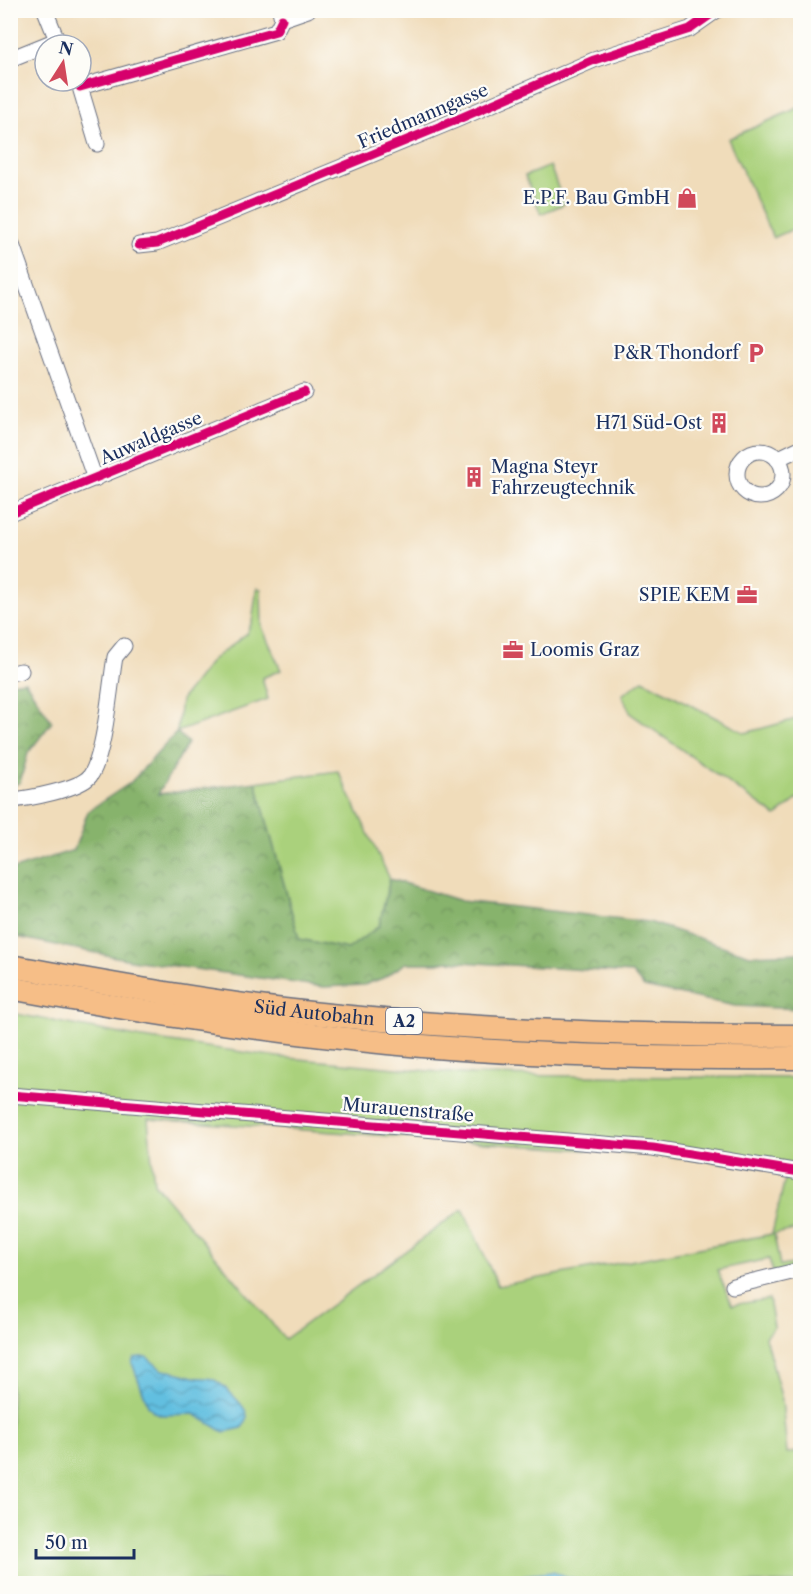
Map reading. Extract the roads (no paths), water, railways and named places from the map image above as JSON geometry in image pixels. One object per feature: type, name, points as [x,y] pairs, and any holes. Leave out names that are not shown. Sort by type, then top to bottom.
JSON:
[{"type":"highway","name":"Süd Autobahn","points":[[10,966],[153,991],[283,1010],[388,1020],[510,1029],[685,1036],[801,1036]]},
{"type":"highway","name":"Süd Autobahn","points":[[10,988],[106,1006],[268,1030],[388,1043],[622,1058],[801,1058]]},
{"type":"street","points":[[45,10],[54,33]]},
{"type":"street","points":[[93,80],[276,31],[281,15],[308,10]]},
{"type":"street","name":"Friedmanngasse","points":[[139,245],[157,243],[346,166],[594,60],[690,29],[717,10]]},
{"type":"street","points":[[10,59],[33,51]]},
{"type":"street","points":[[81,93],[97,144]]},
{"type":"street","name":"Auwaldgasse","points":[[10,239],[95,479]]},
{"type":"street","name":"Auwaldgasse","points":[[10,513],[304,392]]},
{"type":"street","points":[[777,459],[801,448]]},
{"type":"street","points":[[10,800],[77,786],[89,776],[100,751],[115,657],[123,646]]},
{"type":"street","name":"Murauenstraße","points":[[10,1095],[653,1148],[801,1172]]},
{"type":"street","points":[[733,1286],[801,1270]]},
{"type":"water","points":[[147,1357],[162,1370],[216,1381],[233,1395],[246,1412],[247,1419],[242,1428],[224,1432],[194,1414],[162,1415],[154,1412],[148,1405],[132,1363],[134,1358]]},
{"type":"water","points":[[552,1572],[588,1583],[502,1583],[526,1575]]},
{"type":"place","name":"E.P.F. Bau GmbH","points":[[687,198]]},
{"type":"place","name":"P&R Thondorf","points":[[756,353]]},
{"type":"place","name":"H71 Süd-Ost","points":[[719,423]]},
{"type":"place","name":"Magna Steyr Fahrzeugtechnik","points":[[474,477]]},
{"type":"place","name":"SPIE KEM","points":[[747,595]]},
{"type":"place","name":"Loomis Graz","points":[[513,650]]}]
